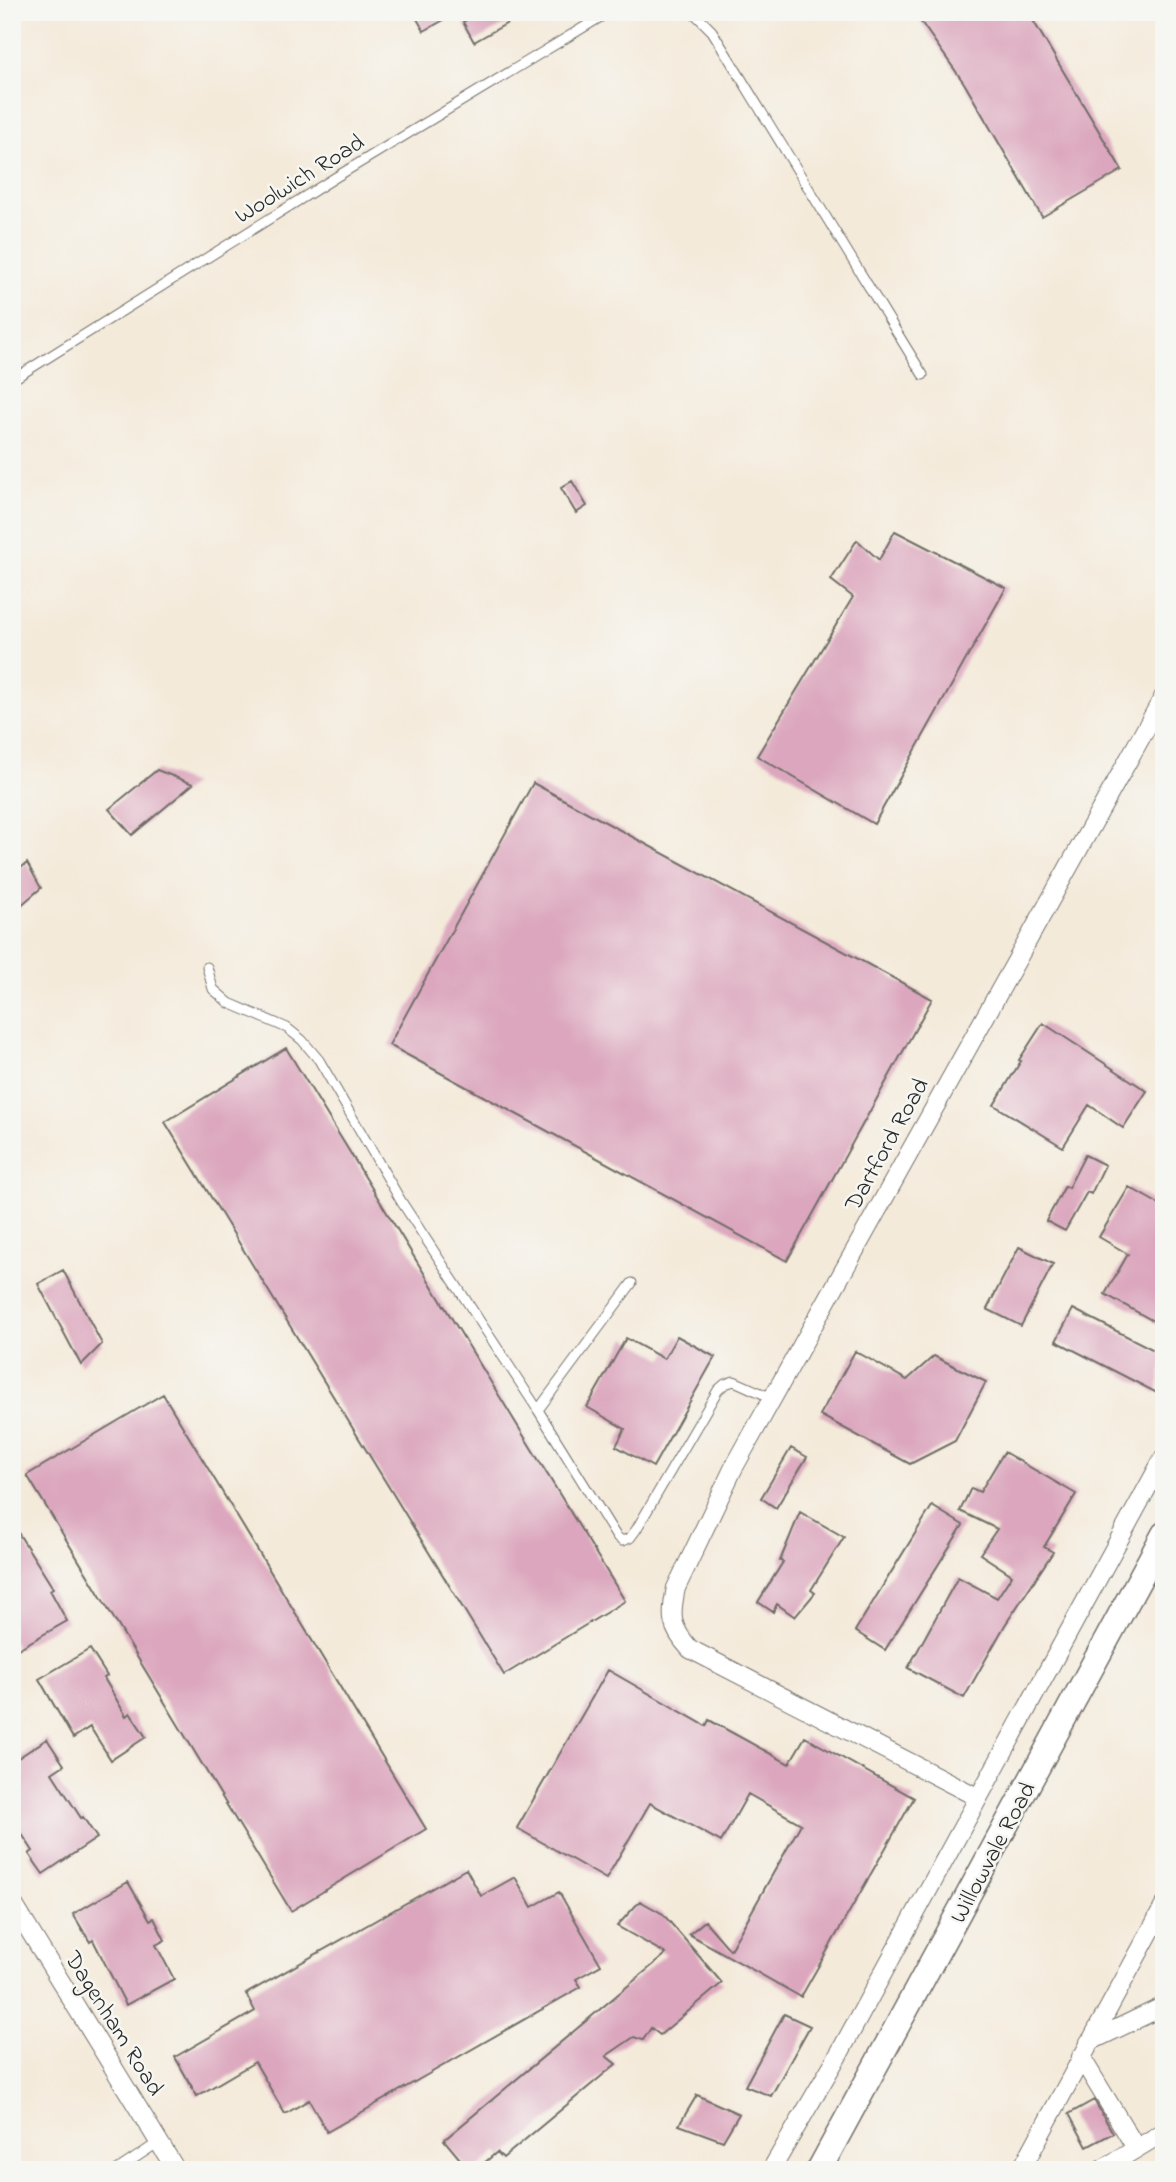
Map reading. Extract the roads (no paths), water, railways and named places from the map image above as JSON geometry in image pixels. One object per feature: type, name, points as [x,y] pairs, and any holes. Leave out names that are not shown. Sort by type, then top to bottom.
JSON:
[{"type":"main road","name":"Willowvale Road","points":[[819,2170],[1164,1534]]},
{"type":"street","name":"Dartford Road","points":[[977,1797],[690,1649],[673,1625],[671,1609],[676,1588],[733,1469],[1164,696]]},
{"type":"street","points":[[771,2170],[840,2052],[1164,1457]]},
{"type":"street","name":"Dagenham Road","points":[[12,1902],[176,2170]]},
{"type":"street","points":[[1021,2170],[1164,1906]]},
{"type":"street","points":[[1085,2050],[1164,2006]]},
{"type":"street","points":[[1085,2050],[1136,2148]]},
{"type":"street","points":[[1101,2170],[1164,2132]]},
{"type":"lane","name":"Woolwich Road","points":[[12,380],[336,177],[609,12]]},
{"type":"lane","points":[[694,12],[712,31],[923,375]]},
{"type":"lane","points":[[207,967],[213,989],[229,1003],[287,1028],[302,1040],[319,1060],[401,1201],[538,1410],[616,1536],[622,1541],[630,1538],[636,1531],[718,1390],[734,1381],[772,1398]]},
{"type":"lane","points":[[538,1410],[632,1283]]},
{"type":"lane","points":[[117,2170],[159,2142]]}]
